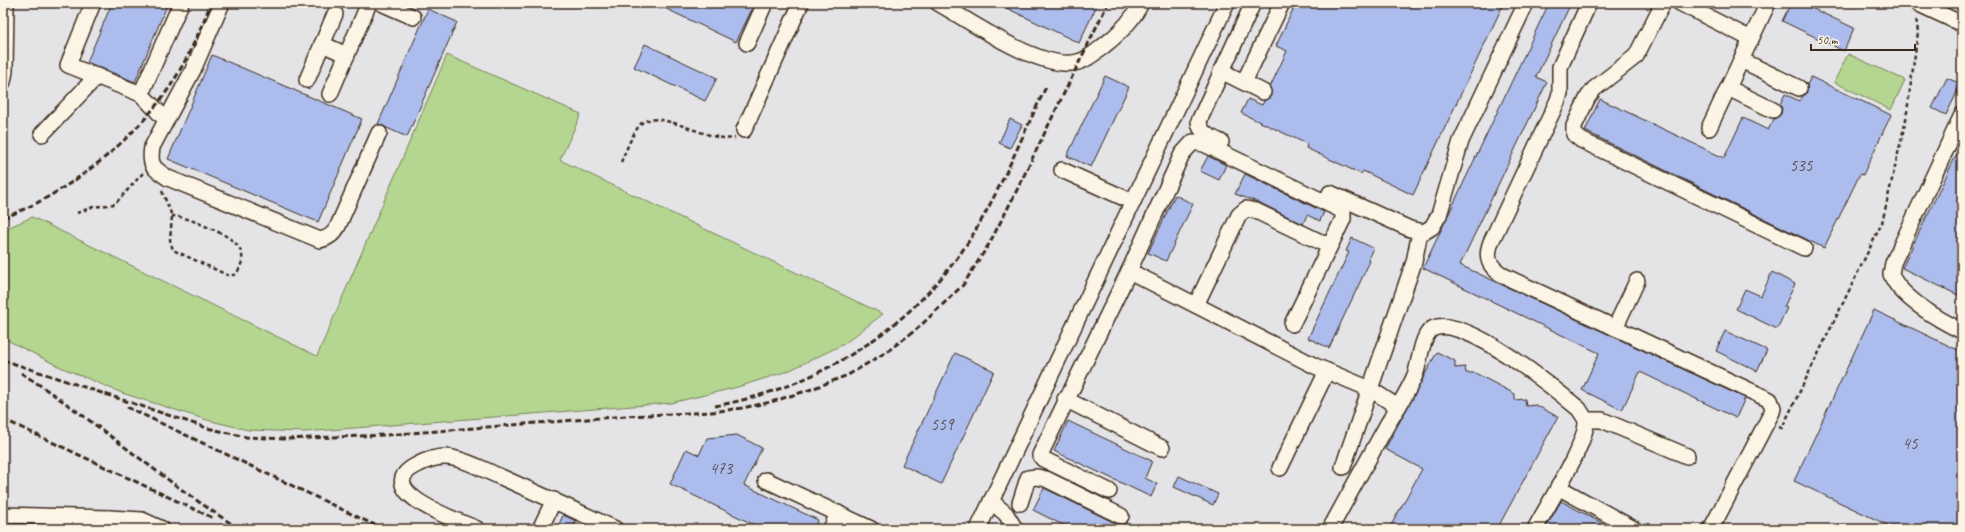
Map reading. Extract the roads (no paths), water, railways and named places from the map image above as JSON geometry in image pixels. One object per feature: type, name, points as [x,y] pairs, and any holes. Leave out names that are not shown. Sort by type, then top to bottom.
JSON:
[{"type":"street","points":[[3,82],[6,3]]},
{"type":"street","points":[[93,3],[68,65],[141,94],[166,120]]},
{"type":"street","points":[[141,94],[181,3]]},
{"type":"street","points":[[222,3],[193,70],[152,147],[150,158],[153,167],[168,178],[320,240],[328,238],[335,233],[379,133]]},
{"type":"street","points":[[330,94],[369,3]]},
{"type":"street","points":[[381,3],[413,17]]},
{"type":"street","points":[[747,43],[766,3]]},
{"type":"street","points":[[744,130],[801,3]]},
{"type":"street","points":[[938,3],[1035,56],[1058,64],[1069,64],[1081,61],[1090,56],[1120,33],[1134,16],[1141,3]]},
{"type":"street","points":[[978,529],[1227,3]]},
{"type":"street","points":[[1253,3],[1199,121],[1199,127],[1204,133],[1225,144],[1392,222],[1420,232],[1428,230],[1432,227],[1439,215],[1461,141],[1526,3]]},
{"type":"street","points":[[1244,82],[1282,3]]},
{"type":"street","points":[[1589,3],[1560,66],[1560,93],[1558,100],[1491,242],[1488,256],[1492,267],[1504,276],[1770,400],[1773,408],[1767,422],[1711,529]]},
{"type":"street","points":[[1663,3],[1636,56],[1594,89],[1588,97],[1574,126],[1574,134],[1581,140],[1804,248]]},
{"type":"street","points":[[1680,3],[1751,39]]},
{"type":"street","points":[[1709,128],[1768,3]]},
{"type":"street","points":[[1923,4],[1962,24]]},
{"type":"street","points":[[307,80],[335,14]]},
{"type":"street","points":[[322,44],[347,54]]},
{"type":"street","points":[[1741,60],[1799,88]]},
{"type":"street","points":[[1221,71],[1263,92]]},
{"type":"street","points":[[42,134],[97,76]]},
{"type":"street","points":[[1728,88],[1773,110]]},
{"type":"street","points":[[1962,115],[1893,263],[1891,274],[1899,287],[1934,317],[1962,331]]},
{"type":"street","points":[[1109,491],[1043,459],[1040,455],[1065,400],[1129,271],[1182,154],[1193,142],[1204,144],[1343,211],[1343,219],[1292,324]]},
{"type":"street","points":[[1062,170],[1133,202]]},
{"type":"street","points":[[1196,305],[1239,215],[1246,209],[1256,211],[1329,246]]},
{"type":"street","points":[[1343,466],[1414,262],[1420,232]]},
{"type":"street","points":[[1129,271],[1326,371],[1370,389],[1398,407]]},
{"type":"street","points":[[1616,328],[1637,281]]},
{"type":"street","points":[[1330,529],[1416,373],[1425,338],[1433,328],[1446,327],[1465,332],[1515,360],[1579,409],[1586,420],[1584,436],[1535,529]]},
{"type":"street","points":[[1280,468],[1326,371]]},
{"type":"street","points":[[1065,400],[1162,448]]},
{"type":"street","points":[[1586,420],[1602,420],[1687,456]]},
{"type":"street","points":[[477,529],[413,498],[403,487],[402,483],[405,474],[412,468],[427,460],[453,458],[554,500],[615,529]]},
{"type":"street","points":[[1007,468],[1028,478],[1037,477],[1046,479],[1121,516]]},
{"type":"street","points":[[1020,503],[1028,478]]},
{"type":"street","points":[[766,480],[871,529]]},
{"type":"street","points":[[1558,487],[1634,529]]},
{"type":"street","points":[[540,529],[554,500]]},
{"type":"street","points":[[991,501],[1006,514],[1015,529]]},
{"type":"street","points":[[830,529],[838,513]]},
{"type":"street","points":[[3,515],[53,523],[107,524],[142,520],[162,529]]},
{"type":"street","points":[[107,524],[132,529]]},
{"type":"railway","points":[[3,218],[27,208],[74,180],[97,164],[138,126],[155,106],[177,75],[193,45],[211,3]]},
{"type":"railway","points":[[3,360],[207,428],[246,437],[285,439],[386,435],[626,416],[712,412],[771,402],[809,390],[848,375],[885,353],[917,329],[963,285],[989,244],[1013,198],[1108,3]]},
{"type":"railway","points":[[715,406],[754,397],[791,384],[827,368],[862,348],[893,325],[923,298],[949,269],[983,218],[1046,87]]},
{"type":"railway","points":[[21,373],[77,411],[184,492],[240,529]]},
{"type":"railway","points":[[127,407],[383,529]]},
{"type":"railway","points":[[3,419],[213,518]]}]
